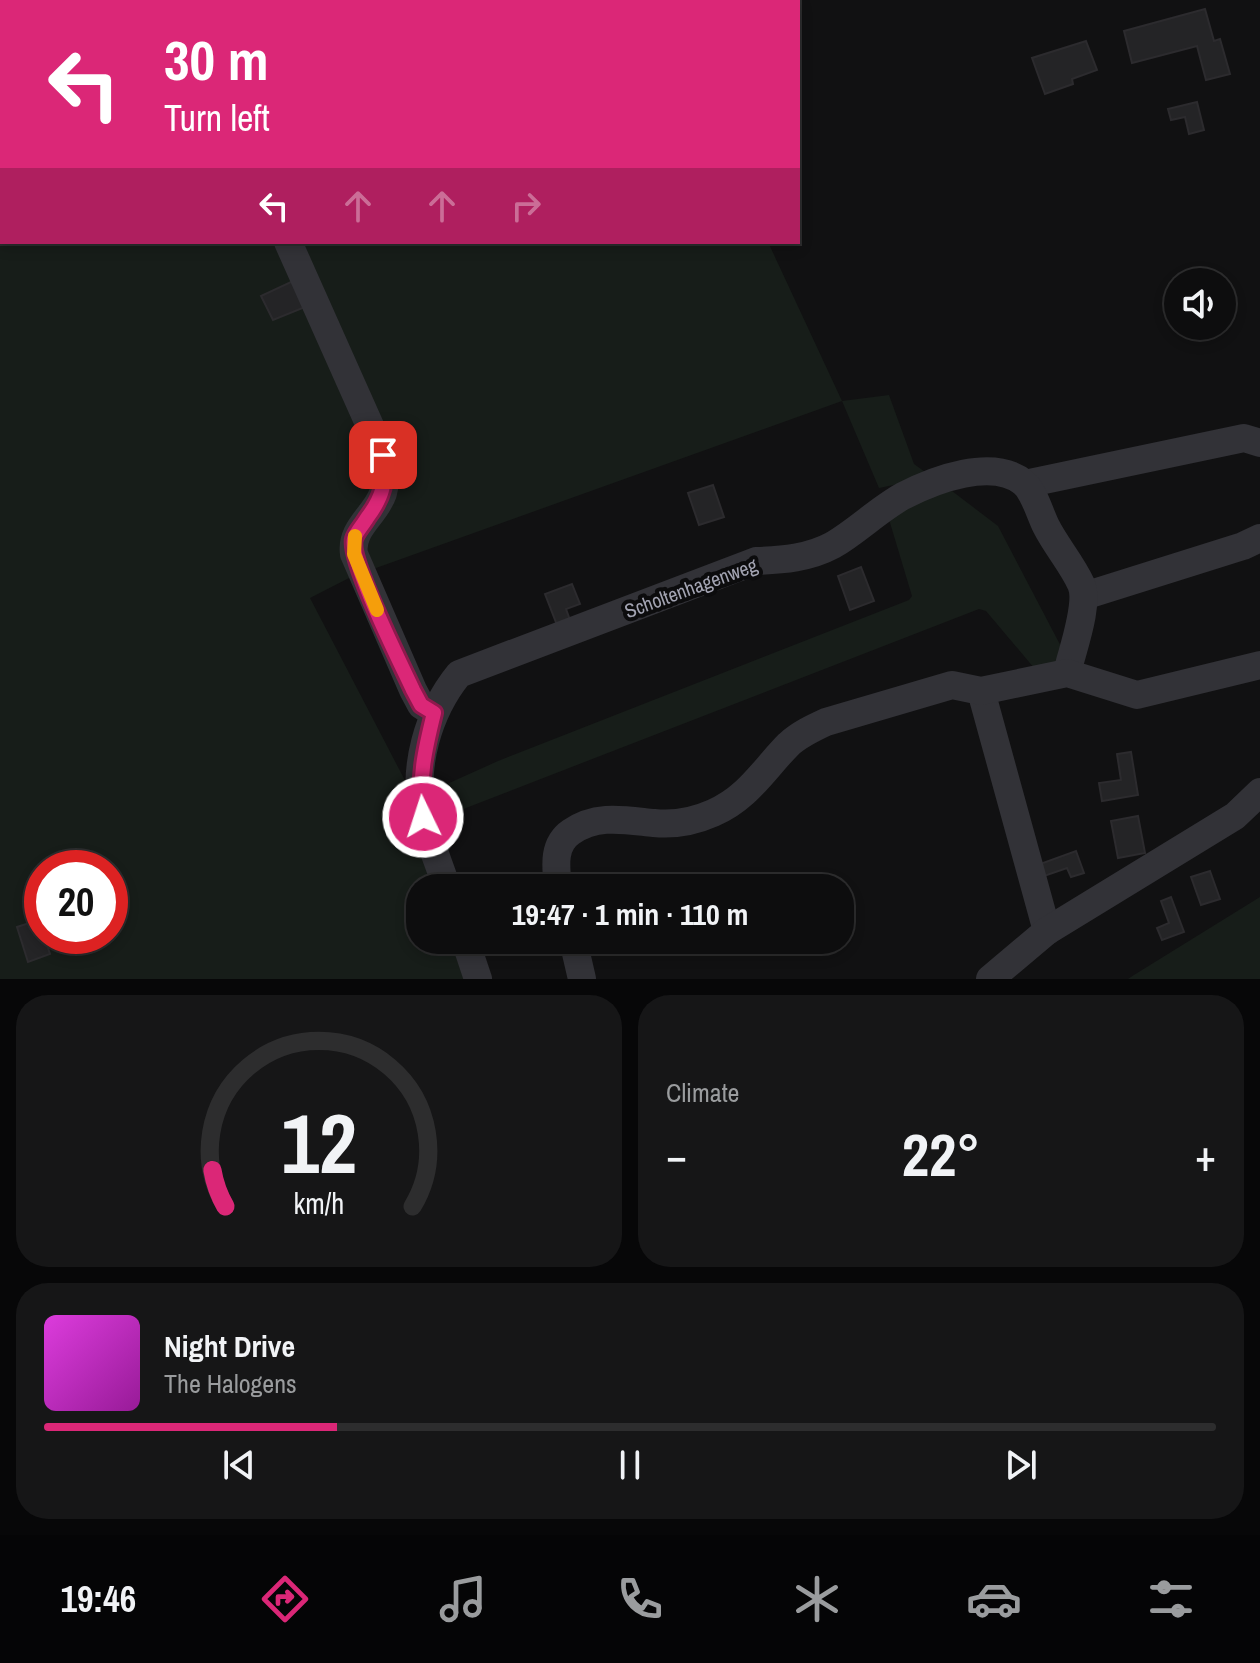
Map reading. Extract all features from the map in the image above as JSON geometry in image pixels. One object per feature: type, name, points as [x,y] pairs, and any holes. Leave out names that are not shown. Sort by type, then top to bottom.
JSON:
[{"type":"lane","points":[[289,244],[383,455],[386,477],[383,495],[354,537],[354,554],[413,690],[421,705],[434,713]]},
{"type":"lane","points":[[1067,673],[1084,596],[1082,586],[1049,532],[1025,484],[1244,438],[1260,443]]},
{"type":"lane","name":"Scholtenhagenweg","points":[[442,874],[423,817],[421,767],[434,713],[445,691],[459,674],[756,561],[788,560],[811,554],[834,544],[903,497],[942,480],[981,470],[1001,472],[1025,484]]},
{"type":"lane","points":[[1084,596],[1260,538]]},
{"type":"lane","points":[[556,874],[555,860],[560,843],[570,833],[592,822],[615,818],[656,823],[686,822],[712,813],[738,800],[791,742],[826,722],[952,685],[981,691],[1067,673],[1137,695],[1260,665]]},
{"type":"lane","points":[[981,691],[1047,931]]},
{"type":"lane","points":[[990,979],[1047,931],[1235,816],[1260,792]]},
{"type":"lane","points":[[470,954],[478,979]]},
{"type":"lane","points":[[576,954],[582,979]]},
{"type":"shaded area","points":[[0,244],[769,244],[842,401],[351,577],[310,598],[411,792],[440,874],[406,874],[406,954],[467,954],[475,979],[0,979]]},
{"type":"shaded area","points":[[889,395],[914,464],[932,477],[879,488],[842,401]]},
{"type":"shaded area","points":[[952,491],[998,526],[1066,656],[1040,675],[986,611],[979,609],[451,816],[447,784],[498,761],[909,600],[912,596],[885,506]]},
{"type":"shaded area","points":[[1260,897],[1260,979],[1128,979],[1134,975]]},
{"type":"building","points":[[1205,9],[1214,41],[1220,39],[1230,74],[1206,80],[1197,46],[1132,63],[1124,31]]},
{"type":"building","points":[[1086,41],[1097,70],[1072,79],[1073,84],[1045,94],[1032,58]]},
{"type":"building","points":[[1197,102],[1204,130],[1189,134],[1185,117],[1171,120],[1168,109]]},
{"type":"building","points":[[293,281],[305,307],[273,320],[261,296]]},
{"type":"building","points":[[713,485],[724,517],[699,525],[688,493]]},
{"type":"building","points":[[861,567],[874,601],[850,610],[838,576]]},
{"type":"building","points":[[572,584],[580,604],[566,609],[570,620],[557,625],[545,594]]},
{"type":"building","points":[[1131,752],[1138,795],[1102,801],[1099,783],[1121,780],[1117,754]]},
{"type":"building","points":[[1138,816],[1145,853],[1118,858],[1111,821]]},
{"type":"building","points":[[1076,851],[1084,873],[1071,877],[1067,868],[1044,876],[1040,864]]},
{"type":"building","points":[[1210,871],[1220,899],[1201,905],[1191,877]]},
{"type":"building","points":[[1171,897],[1184,932],[1162,940],[1157,928],[1169,923],[1161,901]]},
{"type":"building","points":[[24,925],[24,949],[17,927]]},
{"type":"building","points":[[25,954],[50,954],[28,962]]},
{"type":"slow traffic","points":[[355,536],[354,554],[377,610]]},
{"type":"route","points":[[383,455],[386,477],[383,495],[354,537],[353,546],[369,591],[413,690],[421,705],[434,713],[421,767],[423,817]]}]
